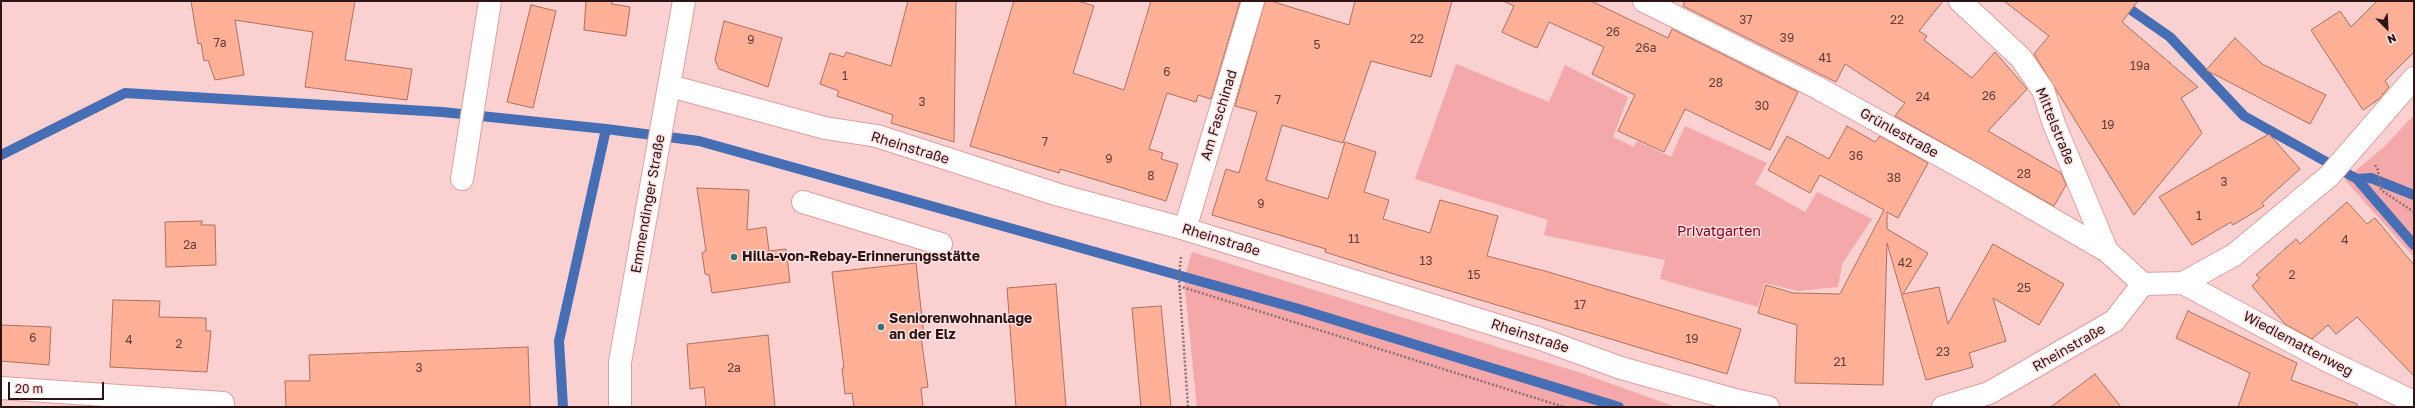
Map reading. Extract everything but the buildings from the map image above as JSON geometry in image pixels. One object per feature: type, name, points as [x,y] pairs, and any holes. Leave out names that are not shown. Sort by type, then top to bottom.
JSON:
[{"type":"street","points":[[462,179],[490,1]]},
{"type":"street","name":"Emmendinger Straße","points":[[620,407],[620,362],[684,1]]},
{"type":"street","name":"Am Faschinad","points":[[1185,229],[1253,1]]},
{"type":"street","name":"Grünlestraße","points":[[1644,1],[1816,87],[2107,251],[2143,284]]},
{"type":"street","name":"Mittelstraße","points":[[1960,1],[2020,58],[2043,90],[2054,124],[2107,251]]},
{"type":"street","points":[[2143,284],[2183,283],[2234,255],[2329,176],[2414,78]]},
{"type":"street","name":"Rheinstraße","points":[[670,86],[825,128],[878,136],[1059,195],[1185,229],[1538,338],[1621,368],[1739,401],[1768,407]]},
{"type":"street","points":[[803,202],[941,244]]},
{"type":"street","name":"Wiedlemattenweg","points":[[2183,283],[2322,358],[2414,402]]},
{"type":"street","name":"Rheinstraße","points":[[1943,407],[1989,393],[2114,322],[2143,284]]},
{"type":"street","points":[[1,388],[223,403]]},
{"type":"path","points":[[2378,170],[2381,190],[2414,212]]},
{"type":"path","points":[[1182,252],[1179,286],[1188,407]]},
{"type":"path","points":[[1179,286],[1564,407]]},
{"type":"green space","name":"Privatgarten","points":[[1456,64],[1549,102],[1565,65],[1628,97],[1613,137],[1634,147],[1637,141],[1671,157],[1685,126],[1767,163],[1755,184],[1805,212],[1817,192],[1872,219],[1842,264],[1838,287],[1798,291],[1765,283],[1758,307],[1660,279],[1665,260],[1544,235],[1548,220],[1415,179]]},
{"type":"green space","points":[[2412,117],[2414,119],[2414,257],[2345,180],[2387,144]]},
{"type":"green space","points":[[1192,252],[1581,373],[1676,407],[1197,407],[1184,279]]},
{"type":"waterway","points":[[2118,1],[2170,37],[2244,116],[2357,179],[2414,245]]},
{"type":"waterway","points":[[1,155],[125,93],[442,112],[606,129]]},
{"type":"waterway","points":[[563,407],[559,341],[606,129],[699,141],[1299,309],[1619,407]]},
{"type":"waterway","points":[[2357,179],[2371,178],[2414,195]]},
{"type":"place","name":"Hilla-von-Rebay-Erinnerungsstätte","points":[[734,257]]},
{"type":"place","name":"Seniorenwohnanlage an der Elz","points":[[881,327]]}]
